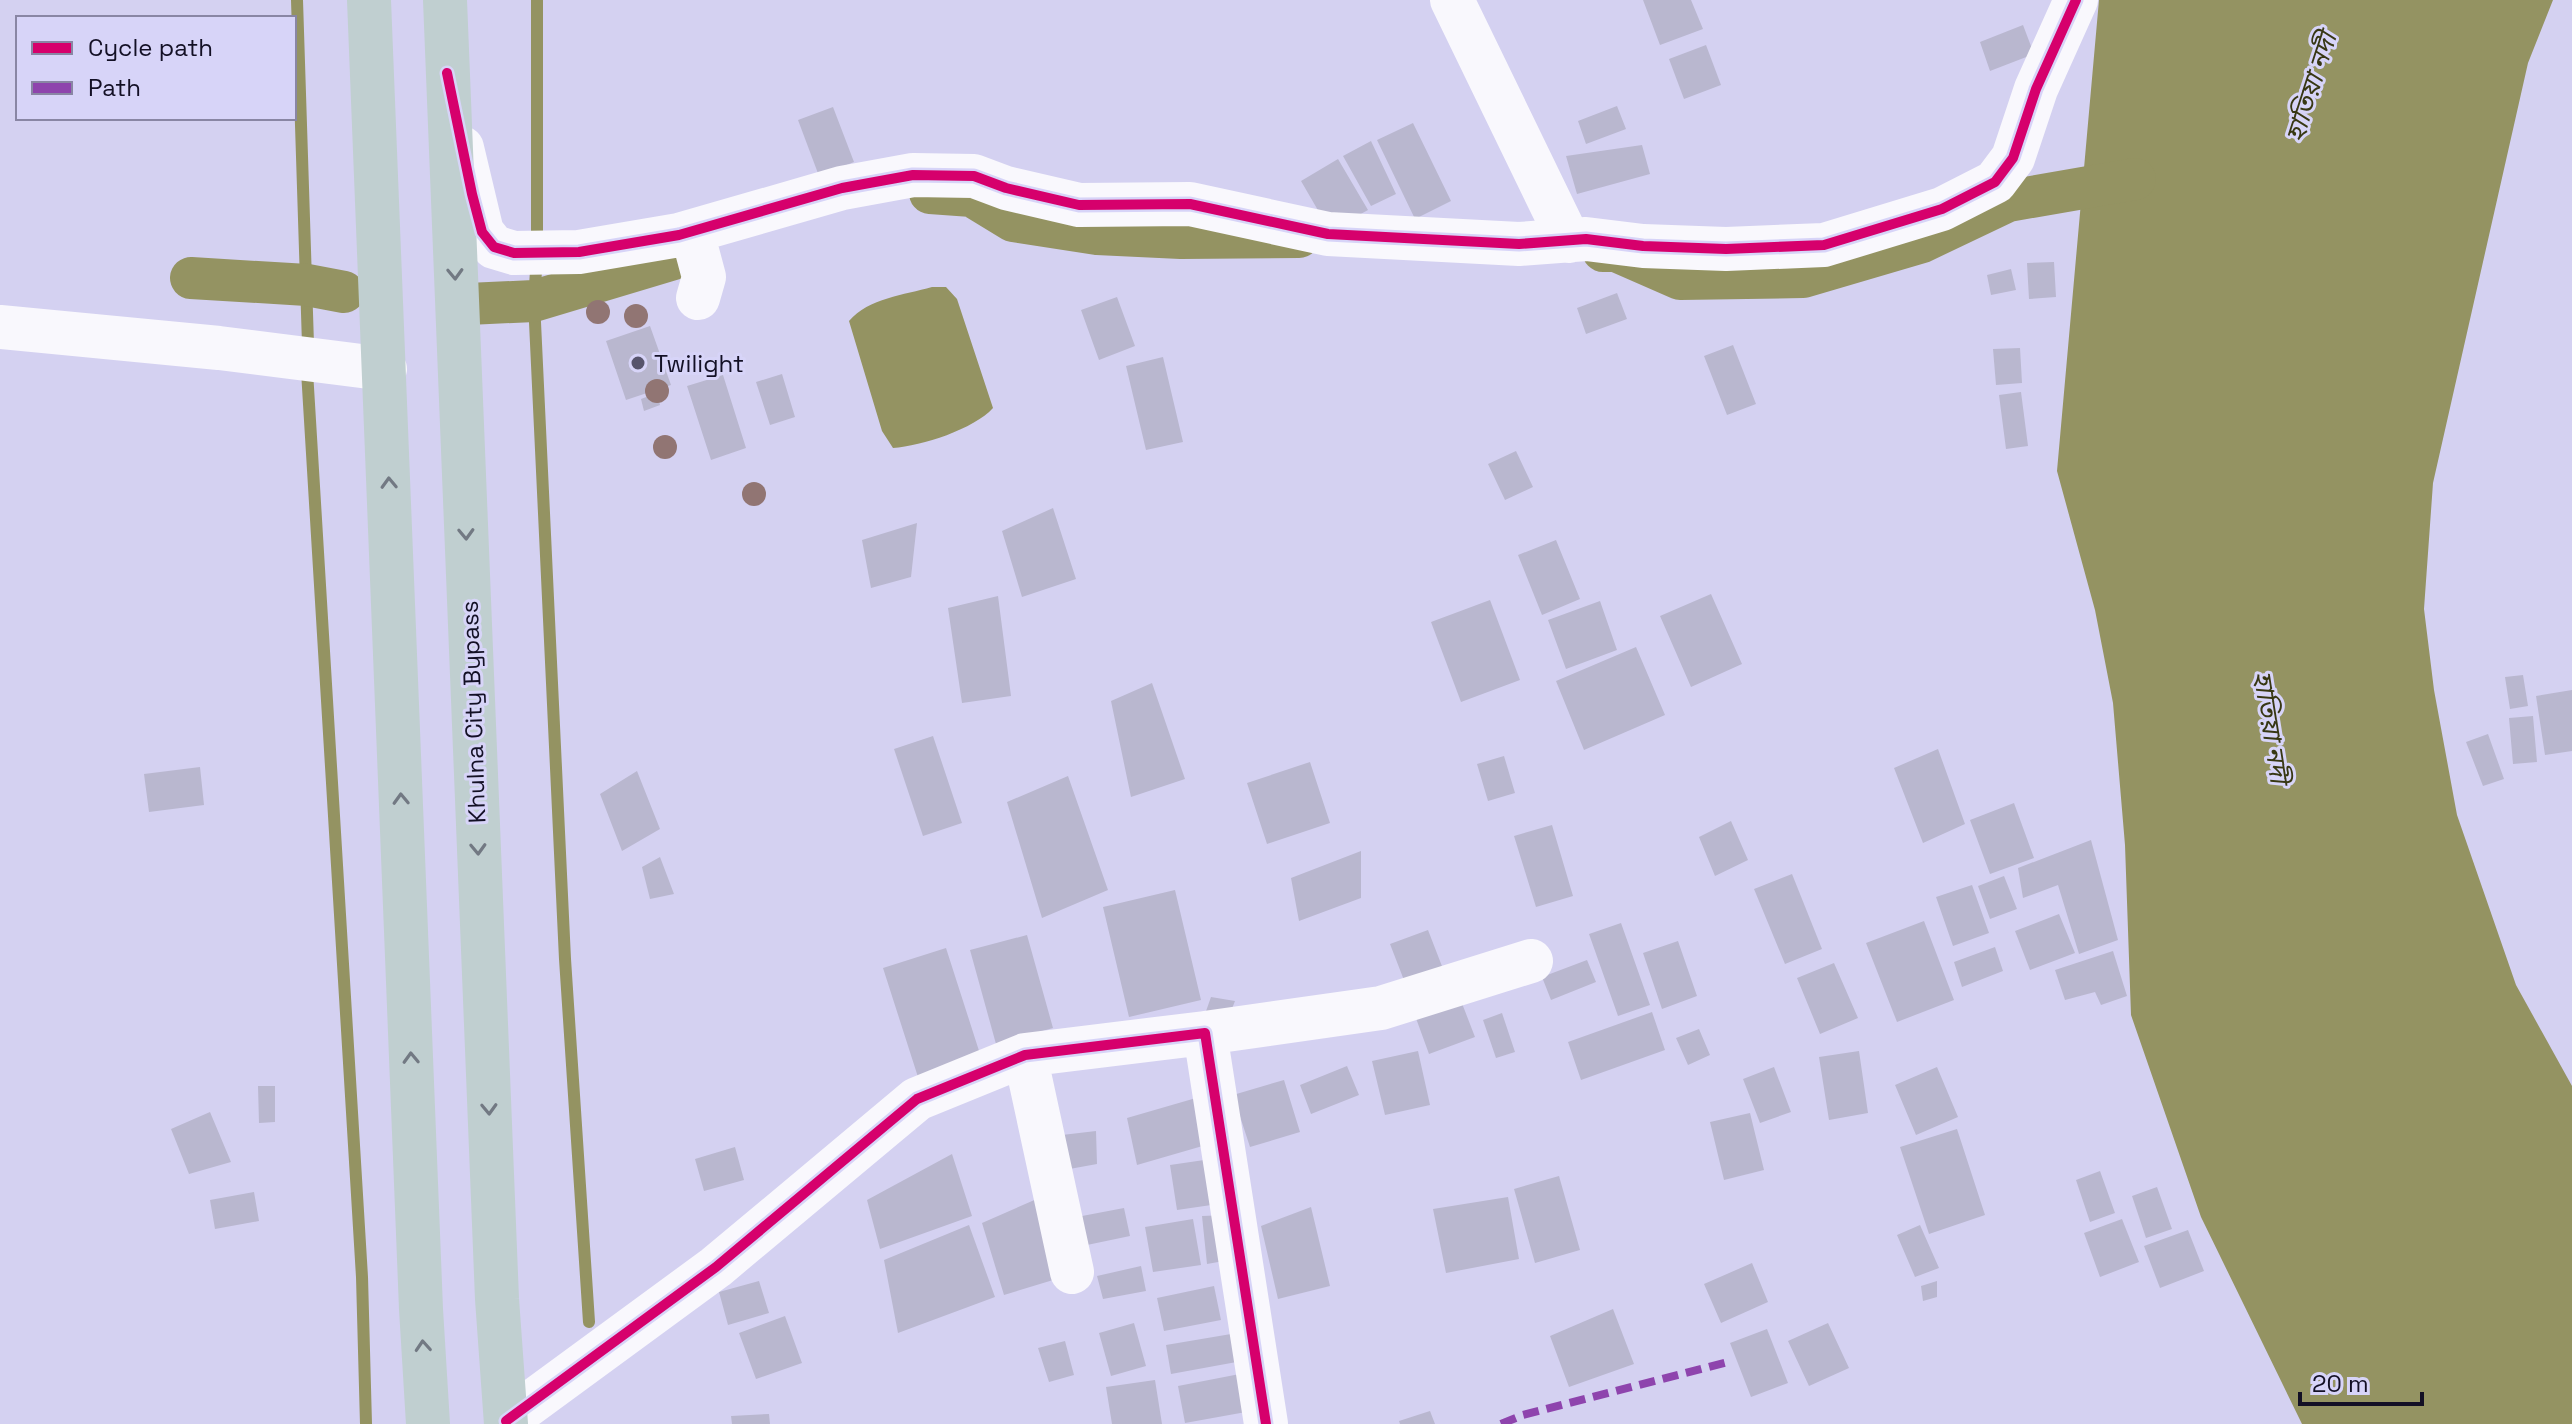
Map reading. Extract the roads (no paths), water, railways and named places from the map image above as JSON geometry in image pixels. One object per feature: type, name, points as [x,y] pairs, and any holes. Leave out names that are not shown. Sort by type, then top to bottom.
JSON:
[{"type":"highway","points":[[369,0],[428,1424]]},
{"type":"highway","name":"Khulna City Bypass","points":[[445,0],[495,1268],[506,1423]]},
{"type":"street","points":[[1452,0],[1569,241]]},
{"type":"street","points":[[447,73],[482,232],[494,247],[514,253],[579,252],[692,232],[842,188],[913,175],[974,176],[1006,188],[1079,205],[1190,204],[1328,234],[1519,244],[1586,239],[1643,246],[1726,249],[1824,245],[1942,209],[1995,182],[2013,158],[2036,89],[2076,0]]},
{"type":"street","points":[[692,232],[704,277],[698,298]]},
{"type":"street","points":[[0,327],[219,348],[385,369]]},
{"type":"street","points":[[506,1423],[716,1267],[917,1099],[1025,1055],[1381,1008],[1531,961]]},
{"type":"street","points":[[1205,1033],[1266,1424]]},
{"type":"street","points":[[1025,1055],[1072,1272]]},
{"type":"water","name":"হাতিয়া নদী","points":[[2099,0],[2553,0],[2528,63],[2433,483],[2424,609],[2434,690],[2457,815],[2516,985],[2572,1086],[2572,1424],[2302,1424],[2201,1217],[2131,1015],[2125,845],[2113,703],[2095,610],[2057,471]]},
{"type":"water","points":[[932,287],[946,287],[957,299],[993,408],[973,423],[947,435],[893,448],[882,431],[849,321],[877,302]]},
{"type":"waterway","points":[[297,0],[308,344]]},
{"type":"waterway","points":[[537,0],[537,240]]},
{"type":"waterway","points":[[1603,251],[1616,251],[1680,279],[1803,277],[1922,242],[2008,201],[2135,179]]},
{"type":"waterway","points":[[930,193],[972,196],[1013,221],[1097,234],[1181,238],[1299,237]]},
{"type":"waterway","points":[[468,304],[534,301],[694,253]]},
{"type":"waterway","points":[[536,271],[534,301],[565,959],[589,1322]]},
{"type":"waterway","points":[[191,278],[307,285],[344,292]]},
{"type":"waterway","points":[[307,371],[362,1277],[366,1424]]},
{"type":"place","name":"Twilight","points":[[638,363]]}]
